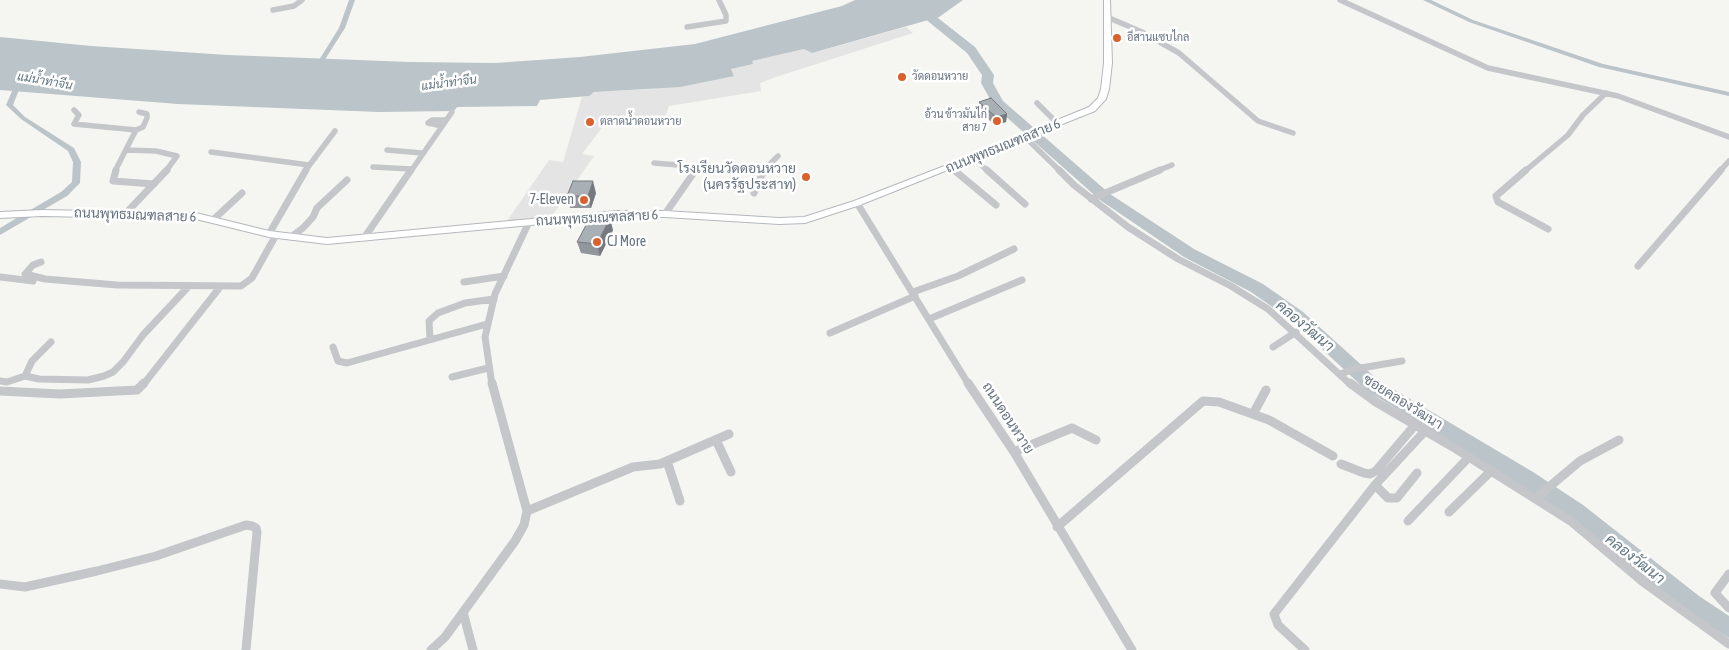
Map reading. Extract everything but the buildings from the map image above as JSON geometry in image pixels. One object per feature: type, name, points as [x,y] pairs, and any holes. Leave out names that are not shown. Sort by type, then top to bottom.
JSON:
[{"type":"main road","name":"ถนนพุทธมณฑลสาย 6","points":[[0,215],[42,213],[196,216],[272,234],[327,241],[617,214],[665,214],[795,221],[812,218],[857,203],[950,167],[1092,109],[1102,100],[1108,63],[1107,0]]},
{"type":"street","points":[[273,10],[294,6],[302,0]]},
{"type":"street","points":[[687,27],[726,21],[726,15],[719,0]]},
{"type":"street","points":[[1340,0],[1488,68],[1606,93],[1656,109],[1729,137]]},
{"type":"street","points":[[1107,17],[1142,32],[1179,53],[1258,121],[1293,133]]},
{"type":"street","points":[[1548,229],[1498,202],[1496,196],[1568,135],[1583,115],[1606,93]]},
{"type":"street","points":[[1037,103],[1058,124]]},
{"type":"street","points":[[74,110],[79,115],[74,124],[136,130]]},
{"type":"street","points":[[139,112],[147,114],[147,118],[143,126],[136,130],[118,164],[113,181],[154,184]]},
{"type":"street","points":[[364,238],[452,112]]},
{"type":"street","points":[[41,262],[32,265],[25,274],[45,279],[117,285],[241,286],[247,283],[309,165],[335,131]]},
{"type":"street","name":"ซอยคลองวัฒนา","points":[[1031,135],[1094,197],[1128,227],[1178,259],[1255,301],[1296,332],[1376,402],[1491,471],[1539,496],[1686,616],[1729,644]]},
{"type":"street","points":[[125,214],[154,184],[177,156],[156,151],[126,150]]},
{"type":"street","points":[[387,150],[422,153]]},
{"type":"street","points":[[211,152],[309,165]]},
{"type":"street","points":[[754,193],[764,170],[778,156]]},
{"type":"street","points":[[973,158],[1025,204]]},
{"type":"street","points":[[1638,266],[1729,161]]},
{"type":"street","points":[[654,162],[678,165],[695,171],[665,214]]},
{"type":"street","points":[[1094,197],[1172,165]]},
{"type":"street","points":[[373,167],[411,169]]},
{"type":"street","points":[[950,167],[996,205]]},
{"type":"street","points":[[291,237],[303,228],[313,217],[317,208],[347,180]]},
{"type":"street","points":[[214,219],[242,193]]},
{"type":"street","name":"ถนนดอนหวาย","points":[[857,203],[993,423],[1014,452],[1132,650]]},
{"type":"street","points":[[431,650],[445,636],[463,612],[515,542],[524,525],[527,511],[488,368],[485,350],[487,324],[494,299],[529,222]]},
{"type":"street","points":[[830,333],[1014,249]]},
{"type":"street","points":[[464,282],[504,276]]},
{"type":"street","points":[[2,279],[33,281],[45,279]]},
{"type":"street","points":[[929,319],[1022,280]]},
{"type":"street","points":[[0,382],[7,382],[25,376],[38,379],[88,380],[113,372],[188,287]]},
{"type":"street","points":[[0,391],[60,394],[137,390],[143,385],[220,287]]},
{"type":"street","points":[[430,339],[430,322],[438,313],[465,303],[494,299]]},
{"type":"street","points":[[333,348],[338,361],[346,363],[487,324]]},
{"type":"street","points":[[1273,347],[1296,332]]},
{"type":"street","points":[[25,376],[26,369],[32,361],[51,342]]},
{"type":"street","points":[[1342,373],[1402,360]]},
{"type":"street","points":[[452,377],[488,368]]},
{"type":"street","points":[[1253,414],[1266,390]]},
{"type":"street","points":[[1057,526],[1203,401],[1219,402],[1278,424],[1333,456]]},
{"type":"street","points":[[1341,464],[1364,473],[1370,474],[1376,471],[1415,425]]},
{"type":"street","points":[[1014,452],[1072,428],[1096,440]]},
{"type":"street","points":[[1306,650],[1278,625],[1274,614],[1376,485],[1425,431]]},
{"type":"street","points":[[527,511],[633,467],[655,466],[729,434]]},
{"type":"street","points":[[716,440],[731,472]]},
{"type":"street","points":[[1539,496],[1580,461],[1619,440]]},
{"type":"street","points":[[1408,521],[1469,457]]},
{"type":"street","points":[[667,461],[680,501]]},
{"type":"street","points":[[1449,512],[1491,471]]},
{"type":"street","points":[[1376,485],[1388,498],[1396,498],[1417,473]]},
{"type":"street","points":[[0,584],[13,587],[32,586],[156,556],[246,525],[252,526],[257,532],[246,650]]},
{"type":"street","points":[[1729,574],[1715,593],[1729,608]]},
{"type":"street","points":[[463,612],[473,650]]},
{"type":"shaded area","name":"ตลาดน้ำดอนหวาย","points":[[906,27],[913,33],[760,83],[761,91],[669,106],[665,117],[606,118],[604,125],[582,154],[594,156],[552,216],[507,221],[549,160],[563,162],[582,97],[589,96],[594,92],[651,89],[734,75],[730,69],[753,64],[751,61],[804,49],[813,53]]},
{"type":"water","name":"แม่น้ำท่าจีน","points":[[855,0],[963,0],[939,17],[812,53],[804,49],[752,61],[753,64],[731,69],[734,76],[680,87],[594,92],[589,96],[540,100],[537,106],[457,107],[454,111],[379,112],[178,104],[0,90],[0,37],[91,46],[228,55],[410,62],[495,63],[580,57],[695,44],[842,6]]},
{"type":"waterway","points":[[317,68],[342,28],[352,0]]},
{"type":"waterway","name":"คลองวัฒนา","points":[[908,0],[971,50],[988,75],[987,83],[998,103],[1105,197],[1189,253],[1257,288],[1297,316],[1372,385],[1526,478],[1576,511],[1692,603],[1729,628]]},
{"type":"waterway","points":[[1426,0],[1471,21],[1601,66],[1729,94]]},
{"type":"waterway","name":"แม่น้ำท่าจีน","points":[[0,232],[64,194],[76,183],[77,162],[71,150],[23,118],[9,105],[19,82]]},
{"type":"place","name":"อีสานแซบไกล","points":[[1117,38]]},
{"type":"place","name":"วัดดอนหวาย","points":[[902,77]]},
{"type":"place","name":"อ้วน ข้าวมันไก่ สาย 7","points":[[997,121]]},
{"type":"place","name":"ตลาดน้ำดอนหวาย","points":[[590,122]]},
{"type":"place","name":"โรงเรียนวัดดอนหวาย (นครรัฐประสาท)","points":[[806,177]]},
{"type":"place","name":"7-Eleven","points":[[584,200]]},
{"type":"place","name":"CJ More","points":[[597,242]]}]
